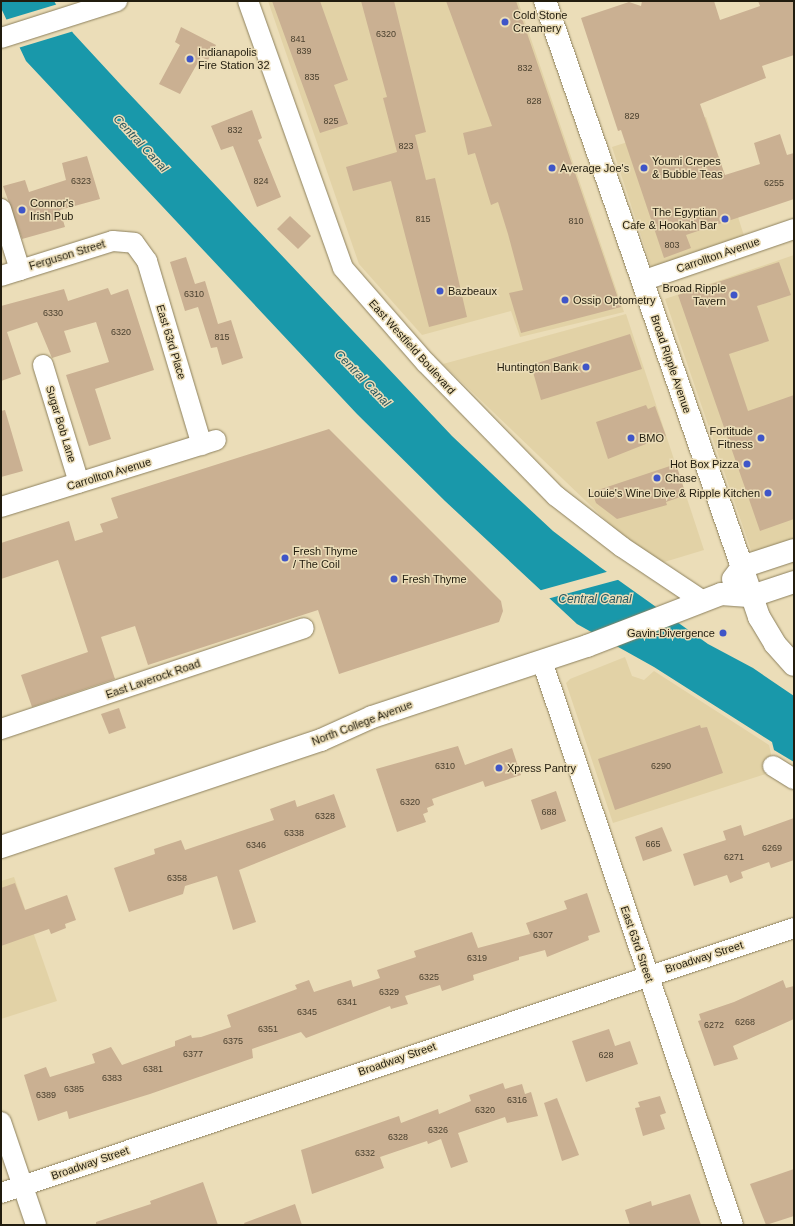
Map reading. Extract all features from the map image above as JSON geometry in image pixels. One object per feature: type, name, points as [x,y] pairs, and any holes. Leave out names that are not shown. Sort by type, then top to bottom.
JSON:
[{"type":"main road","name":"Broad Ripple Avenue","points":[[544,1],[742,567]]},
{"type":"main road","points":[[704,601],[742,567],[794,550]]},
{"type":"main road","points":[[742,567],[768,634],[794,664]]},
{"type":"main road","name":"North College Avenue","points":[[1,847],[321,740],[372,717],[542,662],[704,601],[752,596],[794,582]]},
{"type":"street","points":[[4,37],[117,1]]},
{"type":"street","name":"East Westfield Boulevard","points":[[248,1],[343,268],[426,364],[556,496],[622,547],[704,601]]},
{"type":"street","points":[[1,209],[20,270]]},
{"type":"street","name":"Carrollton Avenue","points":[[642,281],[794,229]]},
{"type":"street","name":"Ferguson Street","points":[[1,276],[112,241],[134,243]]},
{"type":"street","name":"East 63rd Place","points":[[134,243],[147,261],[209,443]]},
{"type":"street","name":"Sugar Bob Lane","points":[[43,365],[79,483]]},
{"type":"street","name":"Carrollton Avenue","points":[[1,507],[209,443]]},
{"type":"street","name":"East Laverock Road","points":[[1,729],[304,628]]},
{"type":"street","name":"East 63rd Street","points":[[542,662],[733,1225]]},
{"type":"street","points":[[773,766],[794,779]]},
{"type":"street","name":"Broadway Street","points":[[1,1193],[648,975],[794,928]]},
{"type":"street","points":[[1,1122],[36,1225]]},
{"type":"shaded area","points":[[268,1],[518,1],[624,312],[520,337],[511,311],[422,335],[359,264]]},
{"type":"shaded area","points":[[706,117],[746,242],[653,272],[612,147]]},
{"type":"shaded area","points":[[794,255],[794,542],[753,556],[665,299]]},
{"type":"shaded area","points":[[626,314],[704,550],[661,563],[614,528],[443,364]]},
{"type":"shaded area","points":[[625,657],[632,676],[644,680],[654,671],[769,745],[775,771],[613,823],[566,683],[570,679]]},
{"type":"shaded area","points":[[14,877],[57,1001],[1,1019],[1,881]]},
{"type":"water","name":"Central Canal","points":[[1,1],[54,1],[73,33],[121,85],[452,436],[510,491],[553,531],[600,567],[708,644],[753,668],[794,696],[794,762],[774,750],[772,742],[654,667],[577,624],[445,501],[357,414],[26,61],[1,8]]},
{"type":"pier","points":[[58,4],[74,31],[18,48],[5,20]]},
{"type":"pier","points":[[610,571],[621,579],[547,599],[538,591]]},
{"type":"building","points":[[272,1],[320,1],[348,80],[334,85],[348,124],[320,133]]},
{"type":"building","points":[[361,1],[394,1],[426,132],[415,135],[426,180],[435,178],[467,317],[429,327],[391,181],[353,191],[346,167],[397,152],[383,98],[387,97]]},
{"type":"building","points":[[446,1],[516,1],[621,307],[521,333],[509,293],[523,290],[508,234],[498,202],[491,205],[475,153],[468,155],[463,133],[492,126]]},
{"type":"building","points":[[642,1],[714,1],[720,20],[760,6],[758,1],[794,1],[794,55],[762,66],[766,78],[700,104],[725,175],[760,164],[754,143],[780,134],[787,155],[794,153],[794,199],[686,235],[691,248],[664,258],[621,130],[618,131],[581,18],[629,2],[641,6]]},
{"type":"building","name":"Indianapolis Fire Station 32","points":[[181,27],[216,45],[208,60],[201,57],[180,94],[159,84],[180,45],[175,42]]},
{"type":"building","points":[[252,110],[262,138],[258,140],[281,197],[257,207],[233,146],[221,150],[211,126]]},
{"type":"building","points":[[87,156],[100,199],[60,210],[65,227],[22,239],[3,186],[25,180],[29,192],[66,180],[62,163]]},
{"type":"building","points":[[290,216],[311,236],[298,249],[277,229]]},
{"type":"building","points":[[186,257],[195,284],[205,281],[218,324],[231,320],[243,358],[222,365],[217,347],[211,348],[198,307],[185,311],[170,262]]},
{"type":"building","points":[[779,262],[791,295],[757,306],[769,341],[729,354],[748,411],[794,395],[794,519],[760,531],[678,295]]},
{"type":"building","points":[[108,288],[111,295],[128,289],[154,370],[95,389],[111,439],[89,446],[66,375],[109,362],[96,322],[64,331],[71,352],[52,358],[37,322],[7,332],[21,374],[1,381],[1,306],[64,289],[68,301]]},
{"type":"building","name":"Huntington Bank","points":[[630,334],[642,369],[541,400],[531,365]]},
{"type":"building","name":"BMO","points":[[646,405],[648,409],[655,406],[666,436],[608,459],[596,422]]},
{"type":"building","points":[[5,410],[23,471],[1,477],[1,411]]},
{"type":"building","name":"Fresh Thyme / The Coil","points":[[329,429],[501,601],[503,611],[499,622],[339,674],[318,610],[148,665],[135,626],[101,637],[115,679],[32,707],[21,675],[88,652],[58,560],[1,579],[1,543],[69,521],[75,541],[103,532],[100,524],[118,518],[111,498]]},
{"type":"building","name":"Chase","points":[[676,464],[686,495],[666,502],[667,505],[617,519],[596,503],[592,492]]},
{"type":"building","points":[[119,708],[126,728],[109,734],[101,714]]},
{"type":"building","points":[[700,725],[701,728],[707,727],[723,773],[615,810],[598,759]]},
{"type":"building","points":[[458,746],[465,765],[512,748],[521,775],[485,787],[483,781],[432,799],[434,805],[427,808],[428,812],[423,814],[426,822],[397,832],[376,769]]},
{"type":"building","points":[[556,791],[566,821],[541,830],[531,800]]},
{"type":"building","points":[[334,794],[346,827],[239,870],[256,922],[233,930],[217,876],[185,886],[183,894],[129,912],[114,868],[155,854],[154,849],[181,840],[185,850],[274,820],[270,809],[295,800],[297,807]]},
{"type":"building","points":[[794,818],[794,860],[771,868],[769,862],[741,872],[743,878],[730,883],[727,875],[694,886],[683,854],[726,840],[723,831],[741,825],[744,836]]},
{"type":"building","points":[[662,827],[672,851],[643,861],[635,837]]},
{"type":"building","points":[[15,883],[25,910],[67,895],[76,920],[65,924],[66,928],[51,934],[49,929],[1,946],[1,888]]},
{"type":"building","points":[[587,893],[600,932],[588,936],[589,940],[547,957],[545,950],[519,957],[519,960],[473,975],[474,980],[442,991],[440,985],[405,996],[408,1004],[391,1009],[390,1006],[306,1038],[301,1032],[252,1049],[253,1058],[150,1094],[69,1119],[67,1111],[38,1121],[24,1075],[46,1067],[50,1077],[95,1063],[92,1054],[111,1047],[122,1065],[175,1046],[175,1041],[191,1035],[192,1038],[201,1037],[231,1027],[227,1015],[297,989],[295,985],[309,980],[314,992],[351,980],[353,987],[380,978],[377,970],[416,957],[414,951],[472,932],[478,948],[530,934],[526,923],[567,909],[564,901]]},
{"type":"building","points":[[783,980],[786,988],[794,986],[794,1019],[733,1046],[738,1059],[714,1066],[698,1021],[701,1020],[699,1014],[734,1002]]},
{"type":"building","points":[[609,1029],[615,1046],[630,1041],[638,1064],[586,1082],[572,1041]]},
{"type":"building","points":[[503,1083],[505,1089],[522,1084],[525,1094],[531,1092],[538,1116],[507,1123],[505,1117],[458,1133],[468,1162],[451,1168],[441,1139],[428,1144],[427,1141],[380,1157],[384,1168],[312,1194],[301,1150],[399,1116],[401,1123],[438,1109],[439,1114],[471,1101],[469,1095]]},
{"type":"building","points":[[660,1096],[666,1113],[660,1115],[665,1129],[643,1136],[635,1108],[640,1107],[638,1102]]},
{"type":"building","points":[[557,1098],[579,1155],[562,1161],[544,1103]]},
{"type":"building","points":[[794,1169],[794,1216],[766,1225],[750,1184]]},
{"type":"building","points":[[203,1182],[218,1225],[96,1225],[96,1222],[151,1204],[150,1201]]},
{"type":"building","points":[[690,1194],[701,1225],[630,1225],[625,1210],[651,1201],[652,1206]]},
{"type":"building","points":[[295,1204],[302,1225],[245,1225],[244,1223]]},
{"type":"place","name":"Cold Stone Creamery","points":[[505,22]]},
{"type":"place","name":"Indianapolis Fire Station 32","points":[[190,59]]},
{"type":"place","name":"Average Joe's","points":[[552,168]]},
{"type":"place","name":"Youmi Crepes & Bubble Teas","points":[[644,168]]},
{"type":"place","name":"Connor's Irish Pub","points":[[22,210]]},
{"type":"place","name":"The Egyptian Cafe & Hookah Bar","points":[[725,219]]},
{"type":"place","name":"Bazbeaux","points":[[440,291]]},
{"type":"place","name":"Broad Ripple Tavern","points":[[734,295]]},
{"type":"place","name":"Ossip Optometry","points":[[565,300]]},
{"type":"place","name":"Huntington Bank","points":[[586,367]]},
{"type":"place","name":"BMO","points":[[631,438]]},
{"type":"place","name":"Fortitude Fitness","points":[[761,438]]},
{"type":"place","name":"Hot Box Pizza","points":[[747,464]]},
{"type":"place","name":"Chase","points":[[657,478]]},
{"type":"place","name":"Louie's Wine Dive & Ripple Kitchen","points":[[768,493]]},
{"type":"place","name":"Fresh Thyme / The Coil","points":[[285,558]]},
{"type":"place","name":"Fresh Thyme","points":[[394,579]]},
{"type":"place","name":"Gavin-Divergence","points":[[723,633]]},
{"type":"place","name":"Xpress Pantry","points":[[499,768]]}]
